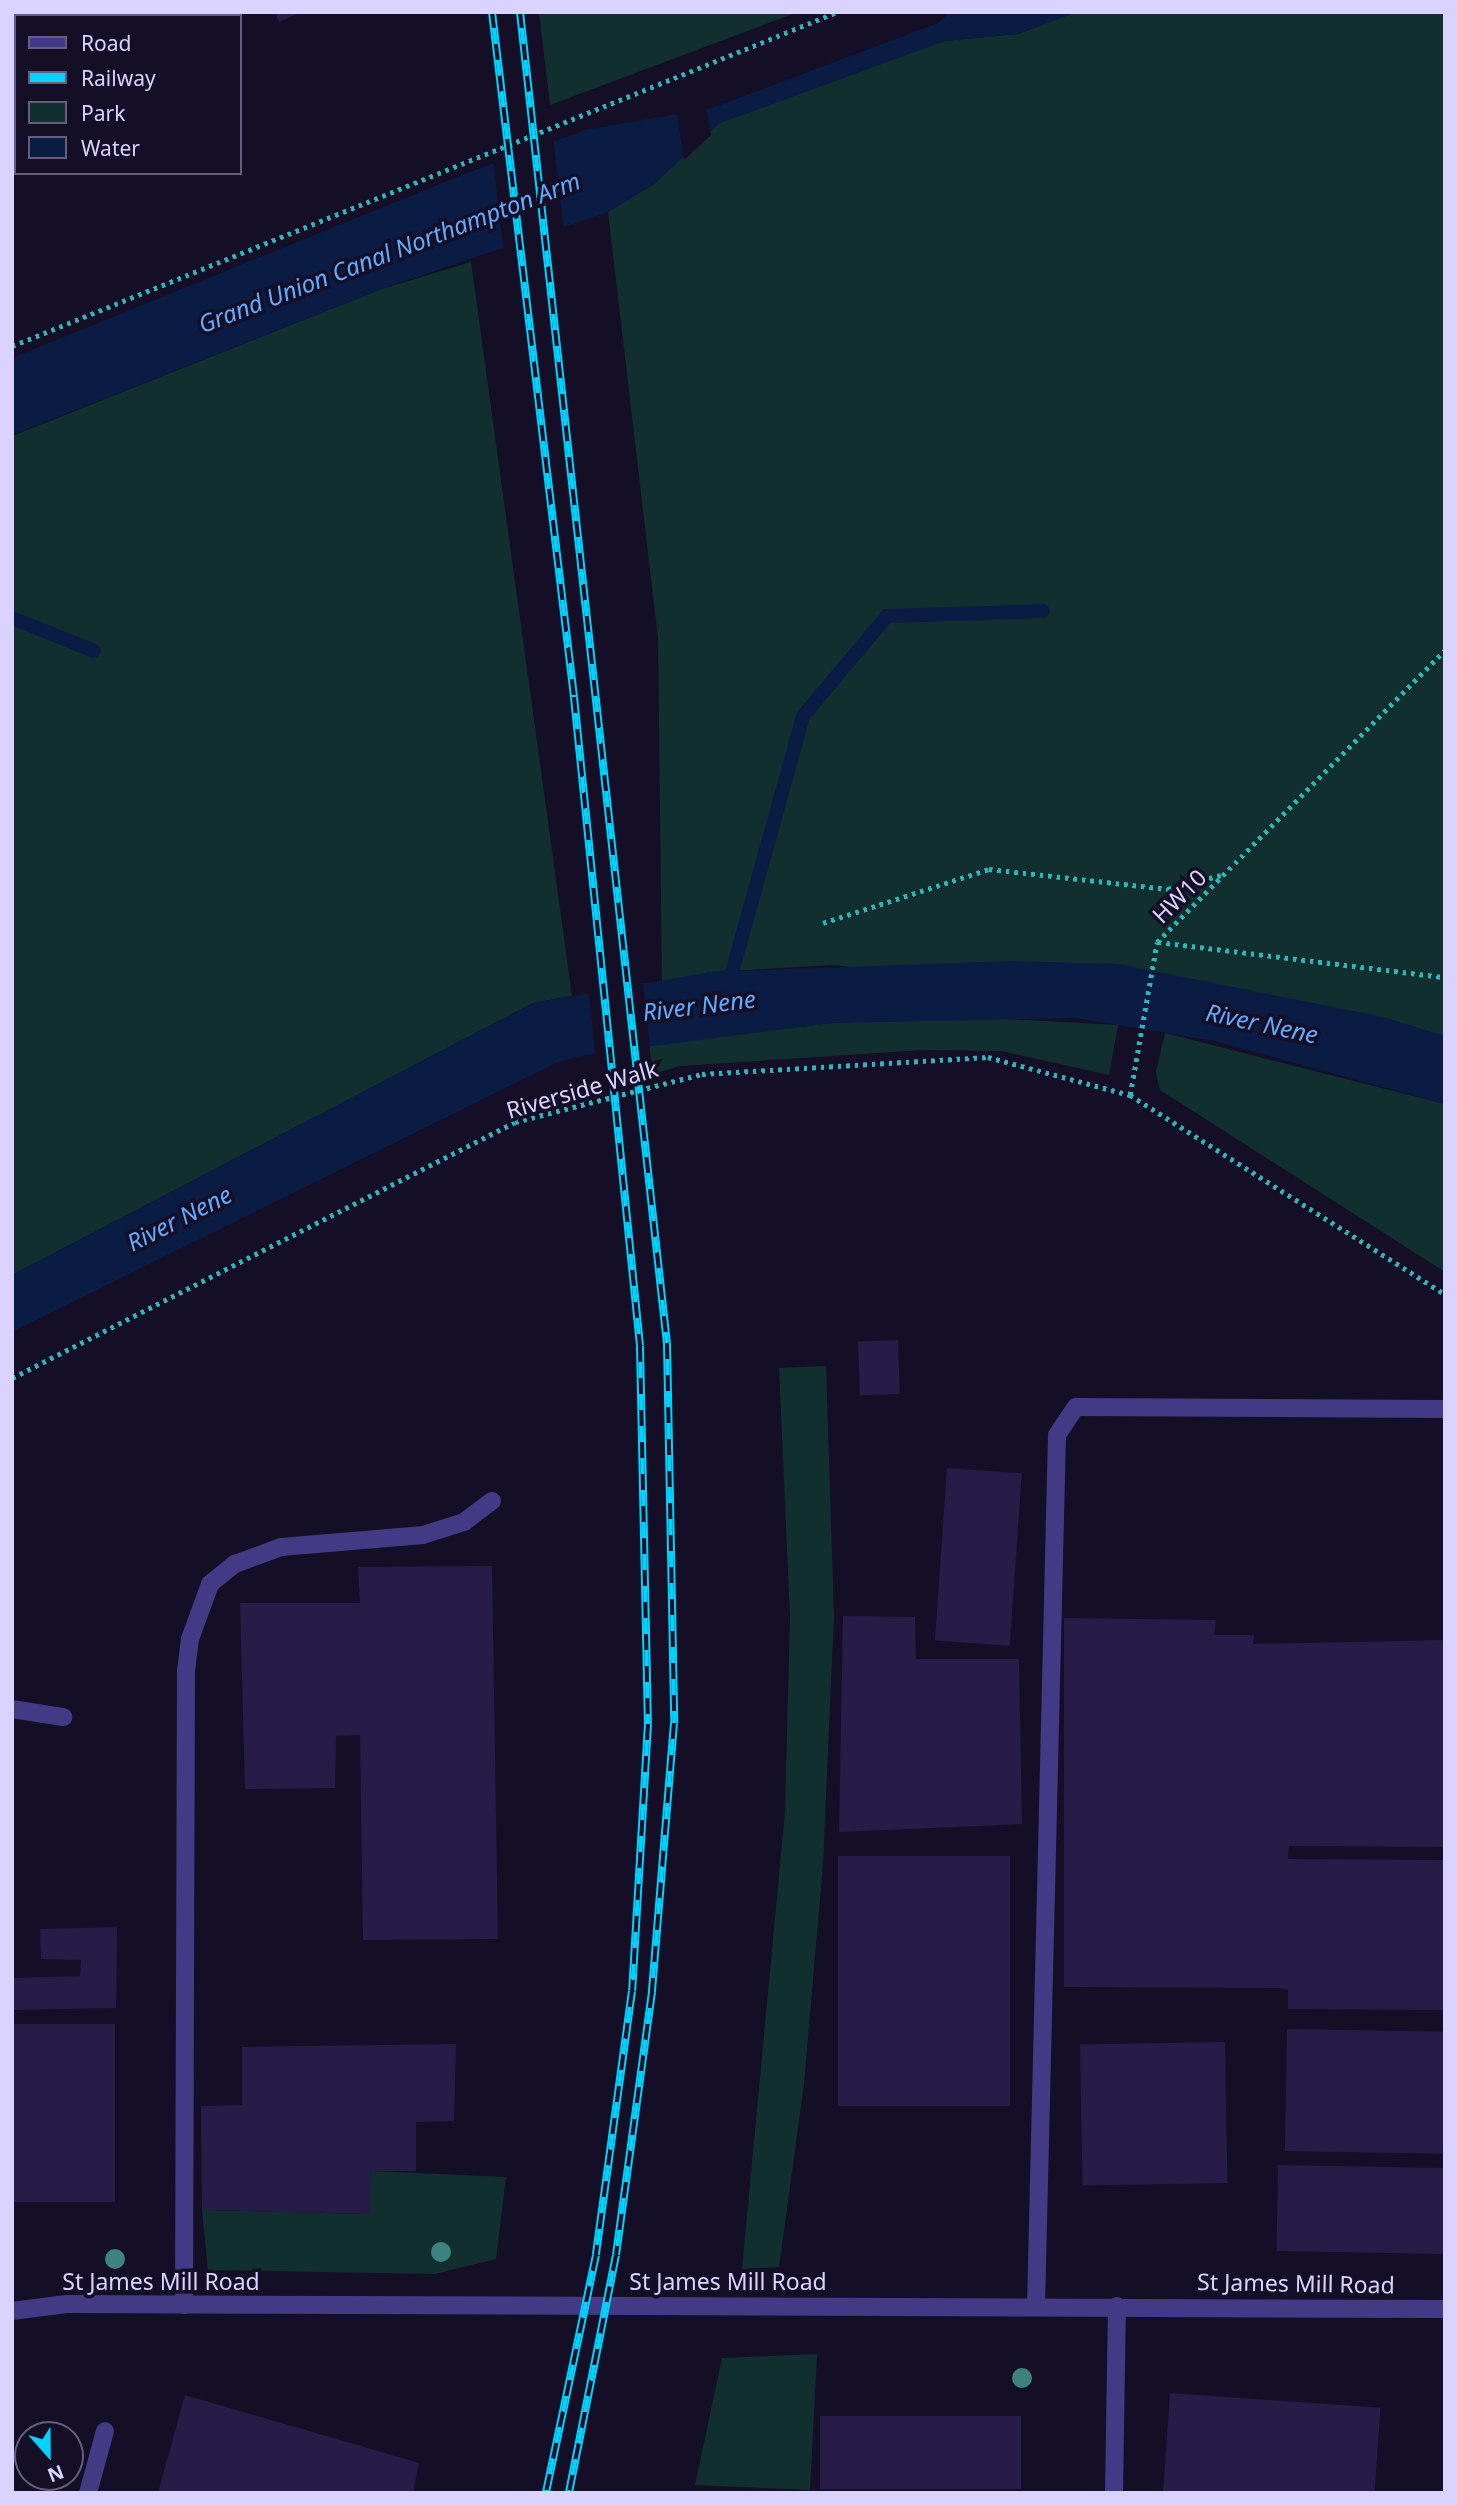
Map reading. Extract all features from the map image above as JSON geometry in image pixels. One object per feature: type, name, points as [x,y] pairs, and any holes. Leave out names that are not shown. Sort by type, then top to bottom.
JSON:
[{"type":"street","points":[[1037,2306],[1057,1435],[1076,1408],[1445,1409]]},
{"type":"street","points":[[184,2305],[186,1671],[190,1639],[210,1584],[235,1564],[281,1547],[423,1535],[464,1522],[492,1501]]},
{"type":"street","points":[[12,1709],[63,1717]]},
{"type":"street","name":"St James Mill Road","points":[[12,2311],[184,2305],[1445,2309]]},
{"type":"street","points":[[1114,2493],[1117,2306]]},
{"type":"street","points":[[88,2493],[105,2431]]},
{"type":"path","points":[[12,346],[837,12]]},
{"type":"path","name":"HW10","points":[[1157,942],[1445,650]]},
{"type":"path","points":[[823,923],[989,869],[1168,889],[1226,874]]},
{"type":"path","points":[[1130,1094],[1157,942],[1445,977]]},
{"type":"path","name":"Riverside Walk","points":[[12,1378],[515,1122],[702,1073],[988,1057],[1130,1094],[1445,1294]]},
{"type":"green space","points":[[539,12],[798,12],[550,105]]},
{"type":"green space","points":[[1076,12],[1445,12],[1445,1065],[1230,1013],[833,965],[710,972],[662,983],[658,638],[608,212],[654,184],[731,112],[945,41],[1018,34]]},
{"type":"green space","points":[[471,262],[572,996],[533,1003],[12,1275],[12,436],[382,289]]},
{"type":"green space","points":[[967,1017],[1118,1025],[1109,1075],[1001,1051],[924,1050],[680,1066],[653,1074],[649,1045],[832,1023]]},
{"type":"green space","points":[[1165,1033],[1445,1104],[1445,1272],[1160,1090],[1156,1072]]},
{"type":"green space","points":[[826,1366],[834,1616],[823,1864],[804,2084],[779,2267],[742,2269],[785,1812],[790,1616],[779,1368]]},
{"type":"green space","points":[[371,2171],[506,2177],[496,2259],[435,2274],[208,2270],[202,2210],[369,2214]]},
{"type":"green space","points":[[817,2354],[810,2490],[695,2485],[722,2358]]},
{"type":"water","name":"Grand Union Canal Northampton Arm","points":[[950,12],[1076,12],[1018,34],[945,41],[718,124],[654,184],[608,212],[382,289],[12,435],[12,358],[472,171],[585,130],[712,108],[938,23]]},
{"type":"water","name":"River Nene","points":[[1011,961],[1118,964],[1383,1017],[1445,1036],[1445,1104],[1214,1041],[1074,1018],[832,1023],[591,1054],[558,1062],[12,1332],[12,1275],[533,1003],[710,972]]},
{"type":"pier","points":[[706,105],[711,135],[684,160],[676,109]]},
{"type":"pier","points":[[553,137],[564,232],[504,253],[493,159]]},
{"type":"pier","points":[[643,982],[650,1048],[595,1053],[588,988]]},
{"type":"building","points":[[12,12],[49,12],[14,14],[12,28]]},
{"type":"building","points":[[275,12],[302,12],[279,22]]},
{"type":"building","points":[[898,1340],[900,1394],[860,1395],[858,1341]]},
{"type":"building","points":[[947,1468],[1022,1473],[1010,1646],[935,1641]]},
{"type":"building","points":[[492,1566],[498,1939],[363,1940],[360,1735],[336,1736],[335,1788],[245,1789],[240,1603],[360,1603],[358,1567]]},
{"type":"building","points":[[843,1616],[915,1617],[916,1659],[1019,1659],[1022,1824],[839,1832]]},
{"type":"building","points":[[1064,1618],[1216,1620],[1214,1635],[1254,1635],[1253,1644],[1445,1640],[1445,1847],[1289,1846],[1288,1859],[1445,1860],[1445,2010],[1288,2009],[1288,1990],[1278,1988],[1064,1987]]},
{"type":"building","points":[[838,1856],[1010,1856],[1010,2106],[838,2106]]},
{"type":"building","points":[[117,1927],[116,2008],[12,2010],[12,1978],[80,1976],[81,1960],[41,1959],[40,1929]]},
{"type":"building","points":[[12,2024],[115,2024],[115,2202],[12,2202]]},
{"type":"building","points":[[1287,2029],[1445,2032],[1443,2154],[1285,2151]]},
{"type":"building","points":[[1225,2042],[1227,2183],[1082,2186],[1080,2045]]},
{"type":"building","points":[[456,2044],[454,2121],[416,2122],[416,2171],[371,2171],[370,2214],[202,2210],[201,2106],[242,2105],[242,2047]]},
{"type":"building","points":[[1278,2165],[1445,2168],[1443,2254],[1276,2251]]},
{"type":"building","points":[[1170,2393],[1380,2408],[1375,2493],[1163,2493]]},
{"type":"building","points":[[185,2395],[419,2463],[413,2493],[158,2493]]},
{"type":"building","points":[[820,2416],[1021,2416],[1021,2489],[820,2489]]},
{"type":"waterway","name":"River Nene","points":[[728,987],[803,716],[887,616],[1043,611]]},
{"type":"waterway","points":[[12,618],[94,651]]},
{"type":"railway","points":[[492,12],[574,697],[640,1346],[648,1724],[632,1991],[596,2255],[546,2493]]},
{"type":"railway","points":[[520,12],[667,1343],[674,1723],[652,1992],[616,2255],[569,2493]]}]
